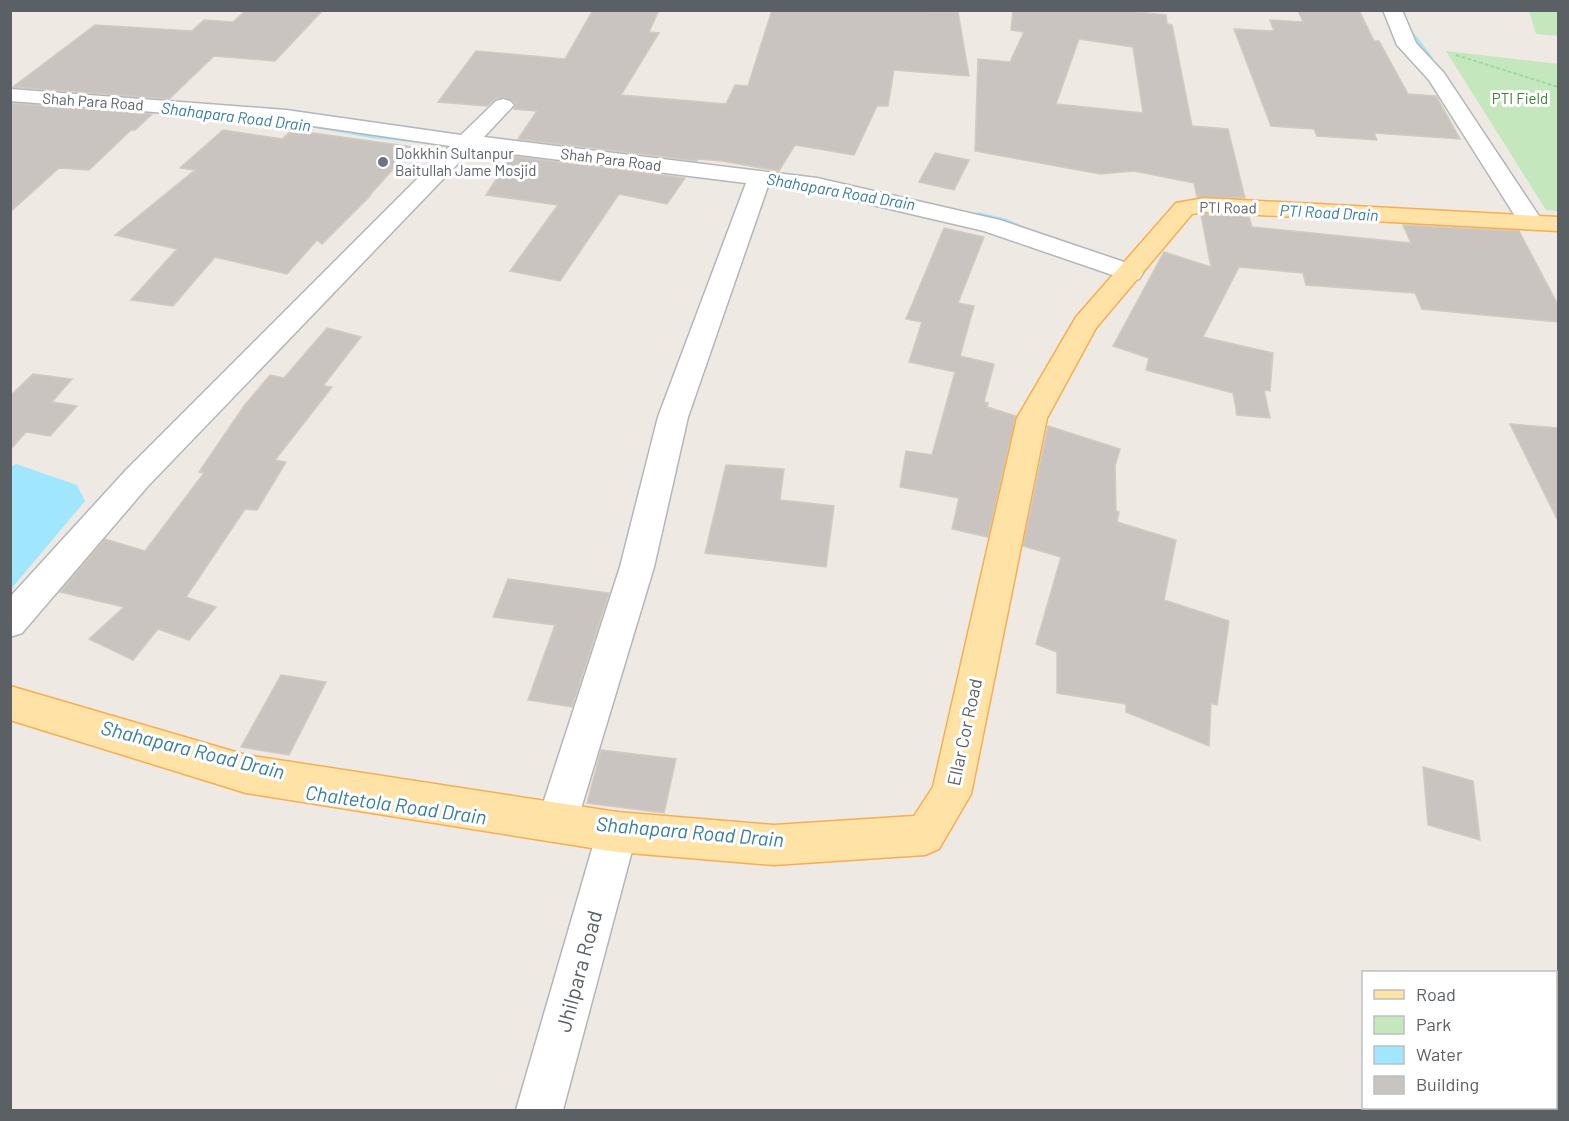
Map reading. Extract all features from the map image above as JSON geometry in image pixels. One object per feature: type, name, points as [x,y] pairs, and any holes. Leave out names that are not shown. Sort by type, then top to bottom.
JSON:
[{"type":"main road","name":"PTI Road","points":[[1085,323],[1184,208],[1204,205],[1558,224]]},
{"type":"main road","name":"Ellar Cor Road","points":[[10,703],[246,774],[617,832],[774,845],[925,835],[951,794],[1032,418],[1085,323]]},
{"type":"street","points":[[1392,10],[1403,37],[1437,77],[1532,222]]},
{"type":"street","name":"Shah Para Road","points":[[10,94],[286,116],[467,142],[817,185],[991,225],[1130,273]]},
{"type":"street","points":[[10,622],[137,478],[503,105]]},
{"type":"street","points":[[557,822],[638,567],[673,417],[760,177]]},
{"type":"street","name":"Jhilpara Road","points":[[539,1110],[617,832]]},
{"type":"path","points":[[1403,37],[1558,87]]},
{"type":"green space","points":[[1529,11],[1558,11],[1558,36],[1536,34]]},
{"type":"green space","name":"PTI Field","points":[[1446,51],[1558,64],[1558,211],[1546,210]]},
{"type":"water","points":[[16,464],[77,485],[85,501],[11,589],[10,467]]},
{"type":"building","points":[[246,10],[323,10],[275,61],[214,56],[169,99],[13,87],[95,25],[192,31],[204,20],[233,22]]},
{"type":"building","points":[[593,10],[659,10],[649,32],[659,33],[621,95],[726,104],[735,85],[748,86],[772,10],[958,12],[969,76],[894,70],[888,106],[877,106],[854,155],[795,145],[779,171],[722,161],[698,159],[697,161],[518,139],[537,111],[514,109],[516,103],[504,97],[495,99],[487,106],[438,102],[476,51],[565,59]]},
{"type":"building","points":[[1013,10],[1117,10],[1166,15],[1167,24],[1172,25],[1192,126],[1228,129],[1245,198],[1197,197],[1194,183],[1134,171],[1100,174],[975,151],[978,59],[1010,62],[1024,32],[1011,30]],"holes":[[[1079,39],[1133,47],[1143,113],[1056,104]]]},
{"type":"building","points":[[1298,10],[1359,10],[1374,41],[1379,41],[1408,94],[1436,96],[1460,139],[1374,133],[1377,140],[1317,136],[1314,129],[1271,126],[1234,29],[1274,31],[1270,20],[1303,22]]},
{"type":"building","points":[[10,103],[152,114],[135,130],[131,130],[89,170],[59,168],[10,212]]},
{"type":"building","points":[[223,130],[282,139],[292,130],[413,147],[370,196],[322,244],[317,240],[287,274],[215,257],[173,306],[131,300],[177,249],[115,235],[195,170],[180,168]]},
{"type":"building","points":[[935,153],[969,160],[954,190],[919,182]]},
{"type":"building","points":[[511,156],[685,178],[667,204],[619,194],[560,281],[510,271],[558,205],[486,195]]},
{"type":"building","points":[[1201,215],[1249,217],[1252,227],[1411,243],[1403,225],[1519,231],[1558,305],[1558,322],[1422,309],[1415,293],[1306,285],[1303,273],[1239,267],[1203,337],[1273,353],[1270,391],[1264,390],[1270,418],[1237,415],[1233,393],[1146,370],[1149,358],[1113,346],[1164,252],[1211,267]]},
{"type":"building","points":[[944,228],[984,237],[958,303],[974,306],[960,356],[994,364],[984,402],[988,403],[987,407],[1016,416],[988,537],[952,529],[959,498],[900,487],[906,451],[932,455],[955,372],[909,362],[922,322],[906,319]]},
{"type":"building","points":[[327,328],[361,337],[323,386],[332,387],[275,460],[286,462],[257,510],[245,509],[186,597],[216,607],[189,640],[158,629],[133,660],[89,639],[124,607],[60,592],[105,539],[145,551],[204,473],[199,472],[244,406],[270,375],[284,378]]},
{"type":"building","points":[[33,374],[72,379],[52,402],[77,406],[50,436],[26,432],[10,450],[10,396]]},
{"type":"building","points":[[1510,424],[1558,428],[1558,521]]},
{"type":"building","points":[[1048,426],[1120,449],[1115,466],[1116,511],[1119,512],[1117,522],[1176,540],[1164,600],[1229,621],[1217,705],[1211,703],[1209,746],[1126,712],[1126,704],[1057,693],[1057,652],[1036,644],[1061,557],[1023,546]]},
{"type":"building","points":[[726,465],[784,469],[780,500],[834,506],[826,567],[705,553]]},
{"type":"building","points":[[508,579],[609,593],[572,707],[528,700],[555,625],[493,617]]},
{"type":"building","points":[[281,675],[326,682],[289,755],[241,747]]},
{"type":"building","points":[[601,750],[676,759],[664,813],[587,803]]},
{"type":"building","points":[[1423,767],[1473,781],[1480,840],[1428,825]]},
{"type":"waterway","name":"PTI Road Drain","points":[[1406,26],[1429,58]]},
{"type":"waterway","name":"Shahapara Road Drain","points":[[310,125],[371,136],[432,142]]},
{"type":"waterway","name":"Shahapara Road Drain","points":[[978,215],[1004,221],[1030,231]]},
{"type":"place","name":"Dokkhin Sultanpur Baitullah Jame Mosjid","points":[[383,162]]},
{"type":"water label","name":"Chaltetola Road Drain","points":[[396,804]]}]
